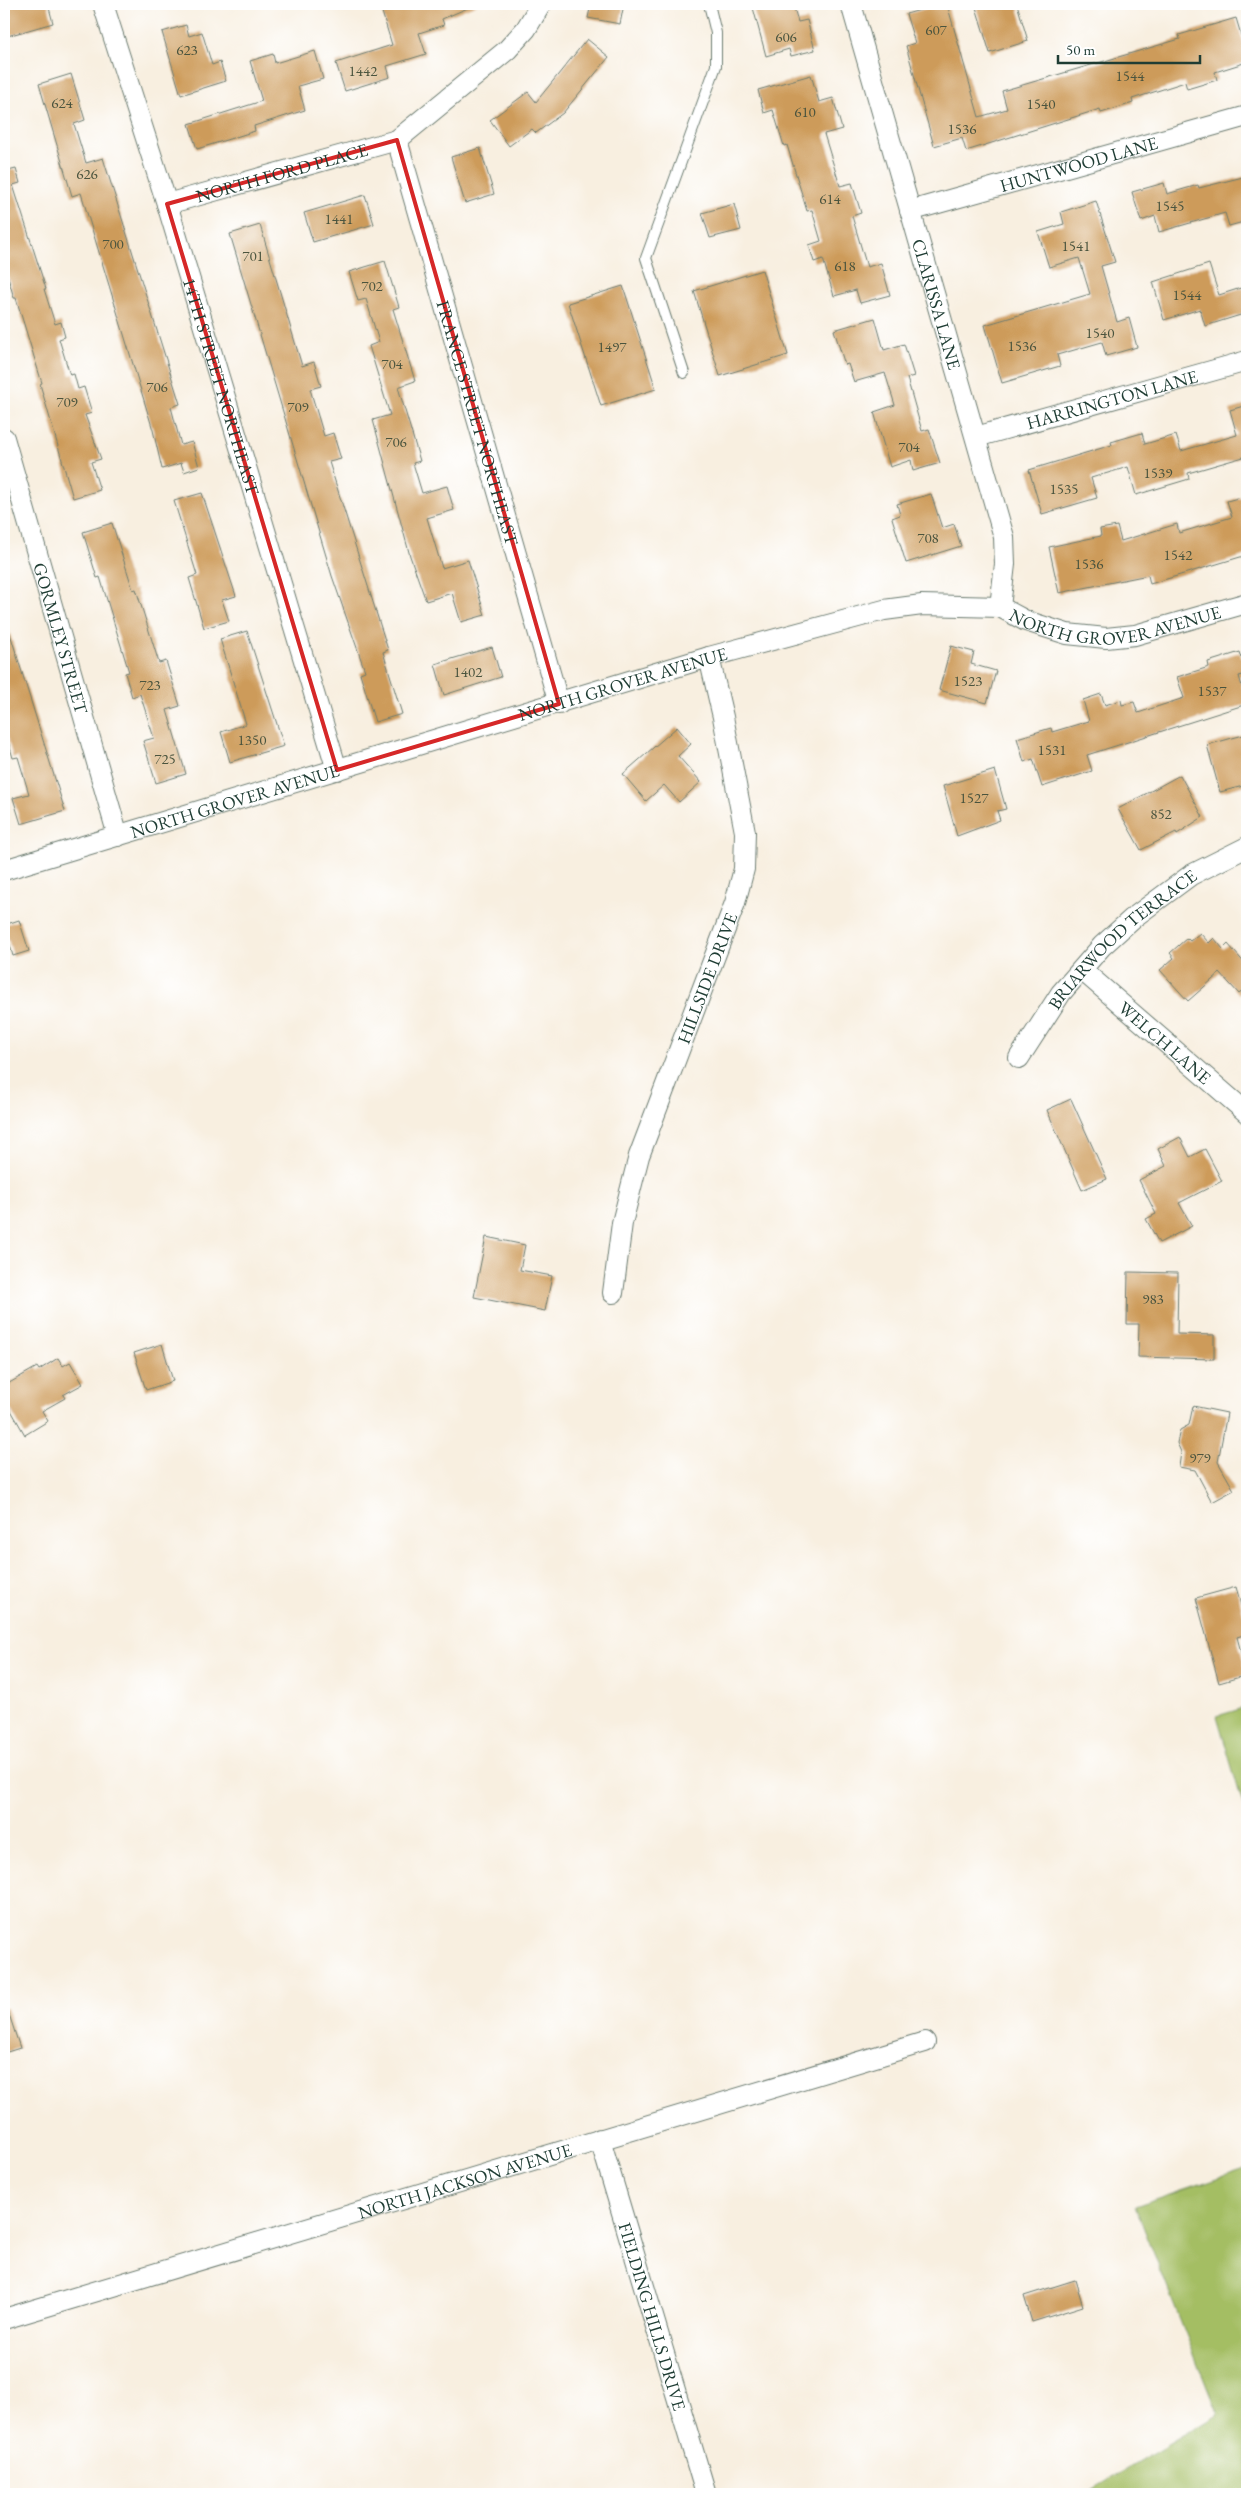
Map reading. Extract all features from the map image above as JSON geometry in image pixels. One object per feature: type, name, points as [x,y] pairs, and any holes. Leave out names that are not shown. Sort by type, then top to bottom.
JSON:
[{"type":"street","name":"14TH STREET NORTHEAST","points":[[104,4],[167,204],[337,770]]},
{"type":"street","points":[[397,140],[507,50],[526,28],[541,4]]},
{"type":"street","name":"CLARISSA LANE","points":[[851,4],[1004,537],[1006,564],[1000,607]]},
{"type":"street","name":"HUNTWOOD LANE","points":[[910,211],[1247,116]]},
{"type":"street","name":"NORTH FORD PLACE","points":[[167,204],[397,140]]},
{"type":"street","name":"FRANCE STREET NORTHEAST","points":[[397,140],[559,704]]},
{"type":"street","name":"HARRINGTON LANE","points":[[976,437],[1247,361]]},
{"type":"street","name":"GORMLEY STREET","points":[[4,438],[118,836]]},
{"type":"street","name":"NORTH GROVER AVENUE","points":[[4,870],[559,704],[709,657],[884,610],[922,605],[1000,607],[1026,622],[1068,634],[1106,638],[1135,634],[1247,604]]},
{"type":"street","name":"HILLSIDE DRIVE","points":[[613,1293],[622,1223],[639,1156],[735,903],[744,869],[744,832],[723,717],[709,657]]},
{"type":"street","name":"BRIARWOOD TERRACE","points":[[1019,1058],[1061,993],[1102,946],[1164,893],[1191,875],[1247,847]]},
{"type":"street","name":"WELCH LANE","points":[[1082,970],[1247,1113]]},
{"type":"street","name":"NORTH JACKSON AVENUE","points":[[4,2319],[925,2042]]},
{"type":"street","name":"FIELDING HILLS DRIVE","points":[[600,2139],[706,2494]]},
{"type":"lane","points":[[684,373],[646,258],[716,66],[716,33],[708,4]]},
{"type":"highlighted area","points":[[397,140],[559,704],[337,770],[167,204]]},
{"type":"green space","points":[[1247,1707],[1247,1819],[1217,1716]]},
{"type":"green space","points":[[1247,2168],[1247,2494],[1085,2494],[1218,2415],[1135,2206]]},
{"type":"building","points":[[18,4],[48,4],[53,23],[4,37],[4,8]]},
{"type":"building","points":[[408,4],[477,4],[442,19],[444,25],[419,33],[426,54],[387,66],[390,77],[345,91],[336,63],[392,45],[382,12]]},
{"type":"building","points":[[591,4],[624,4],[620,24],[588,18]]},
{"type":"building","points":[[752,4],[793,4],[798,22],[807,20],[815,50],[791,56],[789,49],[766,56]]},
{"type":"building","points":[[947,4],[979,117],[1007,109],[1002,91],[1180,39],[1179,35],[1236,18],[1247,55],[1247,62],[1215,72],[1217,80],[1187,89],[1185,82],[1132,99],[1133,103],[1101,113],[1100,109],[966,151],[962,138],[934,146],[906,46],[915,43],[906,14]]},
{"type":"building","points":[[975,4],[1017,4],[1028,41],[990,53]]},
{"type":"building","points":[[186,25],[189,36],[202,32],[212,65],[220,62],[226,81],[181,95],[162,32]]},
{"type":"building","points":[[587,39],[609,57],[563,113],[536,133],[532,129],[509,146],[490,120],[528,92],[536,102]]},
{"type":"building","points":[[315,51],[323,79],[298,86],[305,110],[254,126],[255,131],[197,149],[189,124],[262,101],[250,61],[273,54],[275,63]]},
{"type":"building","points":[[71,74],[85,120],[74,124],[86,163],[103,158],[180,404],[171,407],[181,445],[192,442],[199,467],[184,472],[181,463],[162,469],[153,430],[81,193],[72,196],[39,84]]},
{"type":"building","points":[[811,75],[819,102],[833,98],[842,129],[824,134],[840,186],[852,183],[861,213],[852,216],[867,267],[881,263],[890,295],[860,303],[856,290],[834,296],[823,259],[814,262],[809,245],[821,241],[812,210],[807,211],[787,145],[784,146],[773,110],[764,113],[758,90]]},
{"type":"building","points":[[480,148],[494,194],[465,203],[451,157]]},
{"type":"building","points":[[4,168],[7,168],[8,171],[16,169],[20,183],[13,185],[46,289],[44,289],[55,324],[61,322],[65,337],[59,339],[70,375],[74,374],[78,389],[84,387],[92,413],[85,415],[101,459],[91,462],[100,490],[73,498],[40,384],[42,383],[4,264]]},
{"type":"building","points":[[1247,176],[1247,221],[1229,226],[1225,213],[1159,232],[1155,216],[1141,221],[1132,192],[1164,183],[1167,194],[1198,185],[1199,188]]},
{"type":"building","points":[[365,195],[374,224],[313,242],[304,213]]},
{"type":"building","points":[[1096,201],[1115,262],[1101,266],[1117,322],[1129,318],[1137,347],[1106,356],[1102,342],[1057,355],[1060,366],[1002,383],[985,325],[1090,294],[1079,258],[1049,267],[1038,232],[1064,224],[1061,212]]},
{"type":"building","points":[[734,204],[741,230],[710,238],[702,213]]},
{"type":"building","points":[[260,225],[302,366],[314,362],[321,386],[310,389],[324,436],[333,433],[341,459],[329,462],[388,650],[383,652],[402,714],[375,722],[360,673],[365,671],[332,576],[230,234]]},
{"type":"building","points":[[385,261],[399,307],[393,309],[415,381],[398,387],[420,461],[413,463],[422,493],[447,486],[454,510],[427,518],[442,568],[468,560],[485,615],[461,622],[452,593],[426,601],[410,556],[373,420],[390,415],[369,346],[379,342],[366,299],[358,301],[349,272]]},
{"type":"building","points":[[1209,264],[1219,295],[1247,286],[1247,313],[1205,326],[1200,309],[1164,320],[1153,282]]},
{"type":"building","points":[[762,270],[788,355],[720,376],[694,291]]},
{"type":"building","points":[[623,286],[656,389],[601,406],[568,303]]},
{"type":"building","points":[[875,318],[884,350],[904,344],[914,376],[907,378],[922,431],[929,429],[940,463],[913,471],[911,460],[890,467],[874,412],[895,405],[885,373],[854,382],[848,364],[845,365],[834,330]]},
{"type":"building","points":[[1247,405],[1247,456],[1188,473],[1189,479],[1136,495],[1128,467],[1091,478],[1097,498],[1042,514],[1029,470],[1112,445],[1111,442],[1142,433],[1145,444],[1176,435],[1181,451],[1237,435],[1230,410]]},
{"type":"building","points":[[202,493],[236,596],[222,600],[229,621],[204,628],[189,578],[197,575],[174,501]]},
{"type":"building","points":[[931,494],[942,528],[954,524],[961,546],[906,563],[892,518],[900,515],[897,504]]},
{"type":"building","points":[[1245,496],[1247,504],[1247,555],[1150,584],[1148,575],[1059,593],[1049,547],[1101,536],[1100,529],[1117,526],[1121,541],[1177,524],[1179,533],[1232,517],[1227,501]]},
{"type":"building","points":[[112,523],[133,590],[136,589],[159,663],[166,661],[180,706],[167,710],[186,774],[156,783],[143,741],[154,738],[140,694],[132,697],[125,673],[129,672],[100,577],[97,578],[83,532]]},
{"type":"building","points":[[7,624],[65,811],[21,824],[13,798],[29,794],[18,757],[13,758],[4,727],[4,625]]},
{"type":"building","points":[[247,631],[284,746],[230,762],[221,732],[246,724],[220,639]]},
{"type":"building","points":[[951,646],[974,652],[971,664],[996,671],[987,703],[939,690]]},
{"type":"building","points":[[492,647],[501,677],[444,695],[435,664]]},
{"type":"building","points":[[1240,652],[1247,674],[1239,676],[1247,704],[1087,755],[1092,771],[1042,787],[1033,759],[1024,762],[1017,738],[1051,728],[1052,732],[1089,721],[1083,700],[1101,694],[1105,705],[1121,700],[1122,705],[1134,702],[1138,713],[1184,698],[1177,677],[1209,667],[1208,662]]},
{"type":"building","points":[[677,727],[691,744],[678,756],[701,782],[679,802],[664,785],[646,801],[623,774]]},
{"type":"building","points":[[1247,734],[1247,785],[1220,792],[1207,745]]},
{"type":"building","points":[[995,770],[1006,809],[997,811],[1000,820],[957,836],[943,786]]},
{"type":"building","points":[[1180,775],[1203,817],[1177,834],[1176,832],[1141,850],[1118,809]]},
{"type":"building","points":[[19,920],[29,951],[13,956],[4,925]]},
{"type":"building","points":[[1200,933],[1209,943],[1214,938],[1223,949],[1228,944],[1247,966],[1247,987],[1239,994],[1220,973],[1188,1001],[1160,970],[1174,958],[1170,953],[1187,938],[1190,941]]},
{"type":"building","points":[[1071,1099],[1107,1179],[1082,1190],[1047,1110]]},
{"type":"building","points":[[1180,1137],[1190,1157],[1205,1149],[1222,1181],[1179,1203],[1192,1226],[1159,1243],[1146,1219],[1156,1214],[1139,1180],[1166,1166],[1158,1149]]},
{"type":"building","points":[[486,1237],[525,1245],[520,1270],[552,1276],[545,1311],[474,1297]]},
{"type":"building","points":[[1128,1272],[1178,1273],[1177,1334],[1214,1335],[1214,1359],[1138,1357],[1139,1324],[1127,1324]]},
{"type":"building","points":[[162,1344],[173,1381],[146,1390],[134,1353]]},
{"type":"building","points":[[58,1358],[63,1366],[70,1362],[83,1384],[63,1395],[65,1398],[42,1411],[48,1421],[25,1435],[4,1398],[4,1386],[37,1367],[39,1370]]},
{"type":"building","points":[[1193,1406],[1227,1413],[1218,1462],[1234,1490],[1212,1502],[1195,1470],[1179,1467],[1181,1452],[1177,1443],[1180,1430],[1189,1425]]},
{"type":"building","points":[[1236,1587],[1247,1627],[1247,1634],[1237,1637],[1247,1675],[1219,1683],[1196,1598]]},
{"type":"building","points":[[4,2008],[7,2008],[20,2048],[4,2053]]},
{"type":"building","points":[[1075,2280],[1083,2306],[1032,2322],[1024,2296]]}]
